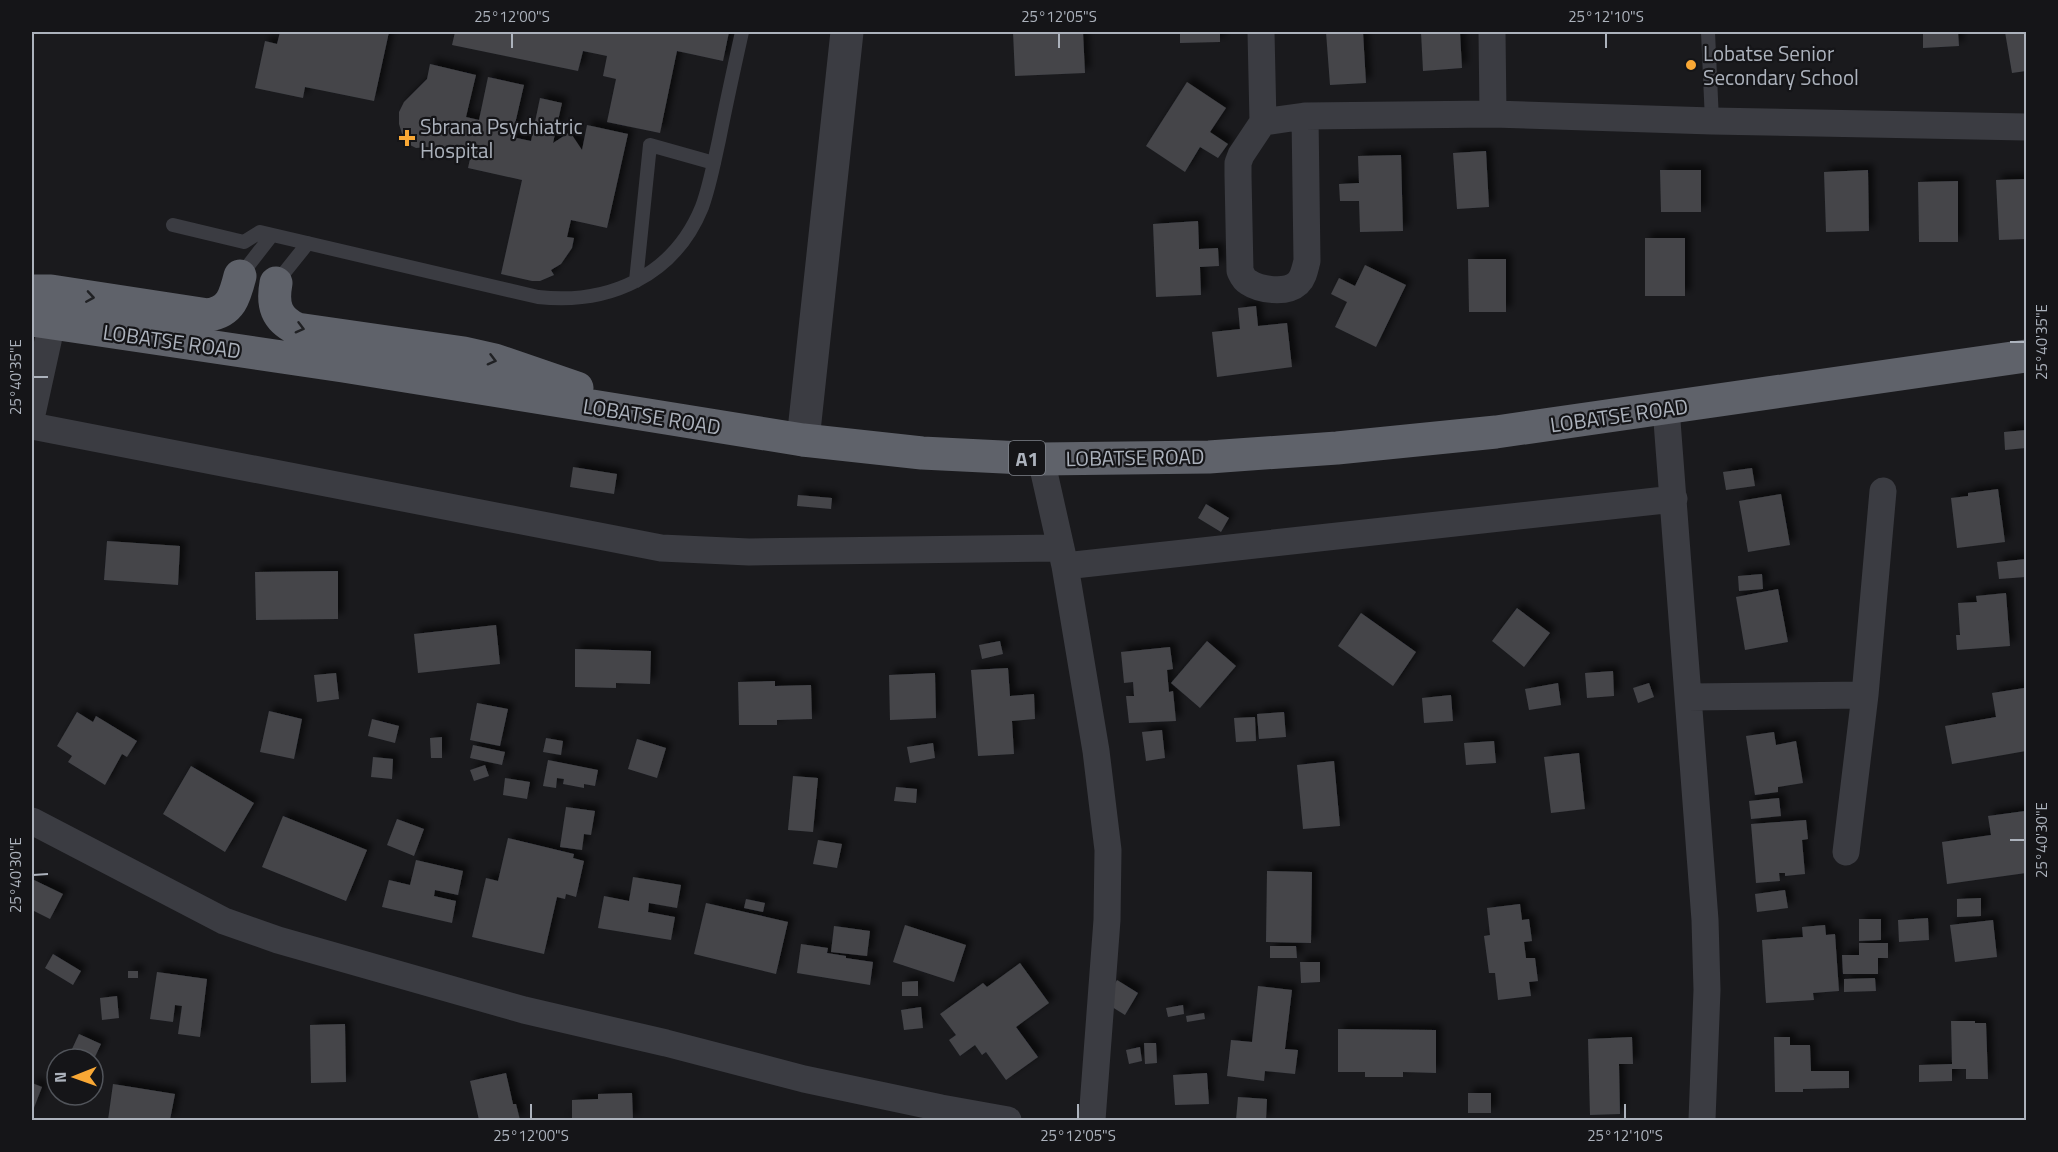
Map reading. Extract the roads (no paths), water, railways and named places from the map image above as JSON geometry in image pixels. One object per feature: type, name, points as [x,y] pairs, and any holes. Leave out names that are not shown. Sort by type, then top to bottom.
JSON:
[{"type":"highway","points":[[32,291],[51,291],[208,315],[216,314],[229,306],[234,298],[240,276]]},
{"type":"highway","points":[[276,283],[273,296],[278,313],[290,325],[297,328],[464,353],[495,360],[668,418]]},
{"type":"highway","name":"LOBATSE ROAD","points":[[42,321],[343,366],[804,440],[922,453],[1041,459],[1209,457],[1337,448],[1496,432],[2026,356]]},
{"type":"street","points":[[804,440],[847,32]]},
{"type":"street","points":[[1261,32],[1263,122],[1238,163],[1240,271],[1245,281],[1260,288],[1281,289],[1297,284],[1303,276],[1307,261],[1305,116]]},
{"type":"street","points":[[1492,32],[1493,114]]},
{"type":"street","points":[[1263,122],[1305,116],[1493,114],[2026,127]]},
{"type":"street","points":[[32,414],[42,321]]},
{"type":"street","points":[[1666,408],[1701,864],[1707,979],[1702,1120]]},
{"type":"street","points":[[32,426],[661,548],[749,552],[1063,557],[1674,500]]},
{"type":"street","points":[[1041,459],[1063,557],[1096,751],[1108,850],[1107,920],[1092,1120]]},
{"type":"street","points":[[1846,852],[1864,695],[1883,491]]},
{"type":"street","points":[[1688,697],[1864,695]]},
{"type":"street","points":[[32,821],[224,921],[278,940],[524,1010],[666,1043],[804,1079],[1008,1120]]},
{"type":"lane","points":[[173,225],[244,242],[260,232],[538,297],[560,300],[605,294],[636,281],[663,262],[679,246],[692,227],[705,197],[714,163],[742,32]]},
{"type":"lane","points":[[1708,32],[1712,121]]},
{"type":"lane","points":[[636,281],[650,145],[714,163]]},
{"type":"lane","points":[[240,276],[272,235]]},
{"type":"lane","points":[[276,283],[308,243]]},
{"type":"place","name":"Lobatse Senior Secondary School","points":[[1691,65]]},
{"type":"place","name":"Sbrana Psychiatric Hospital","points":[[407,138]]}]
